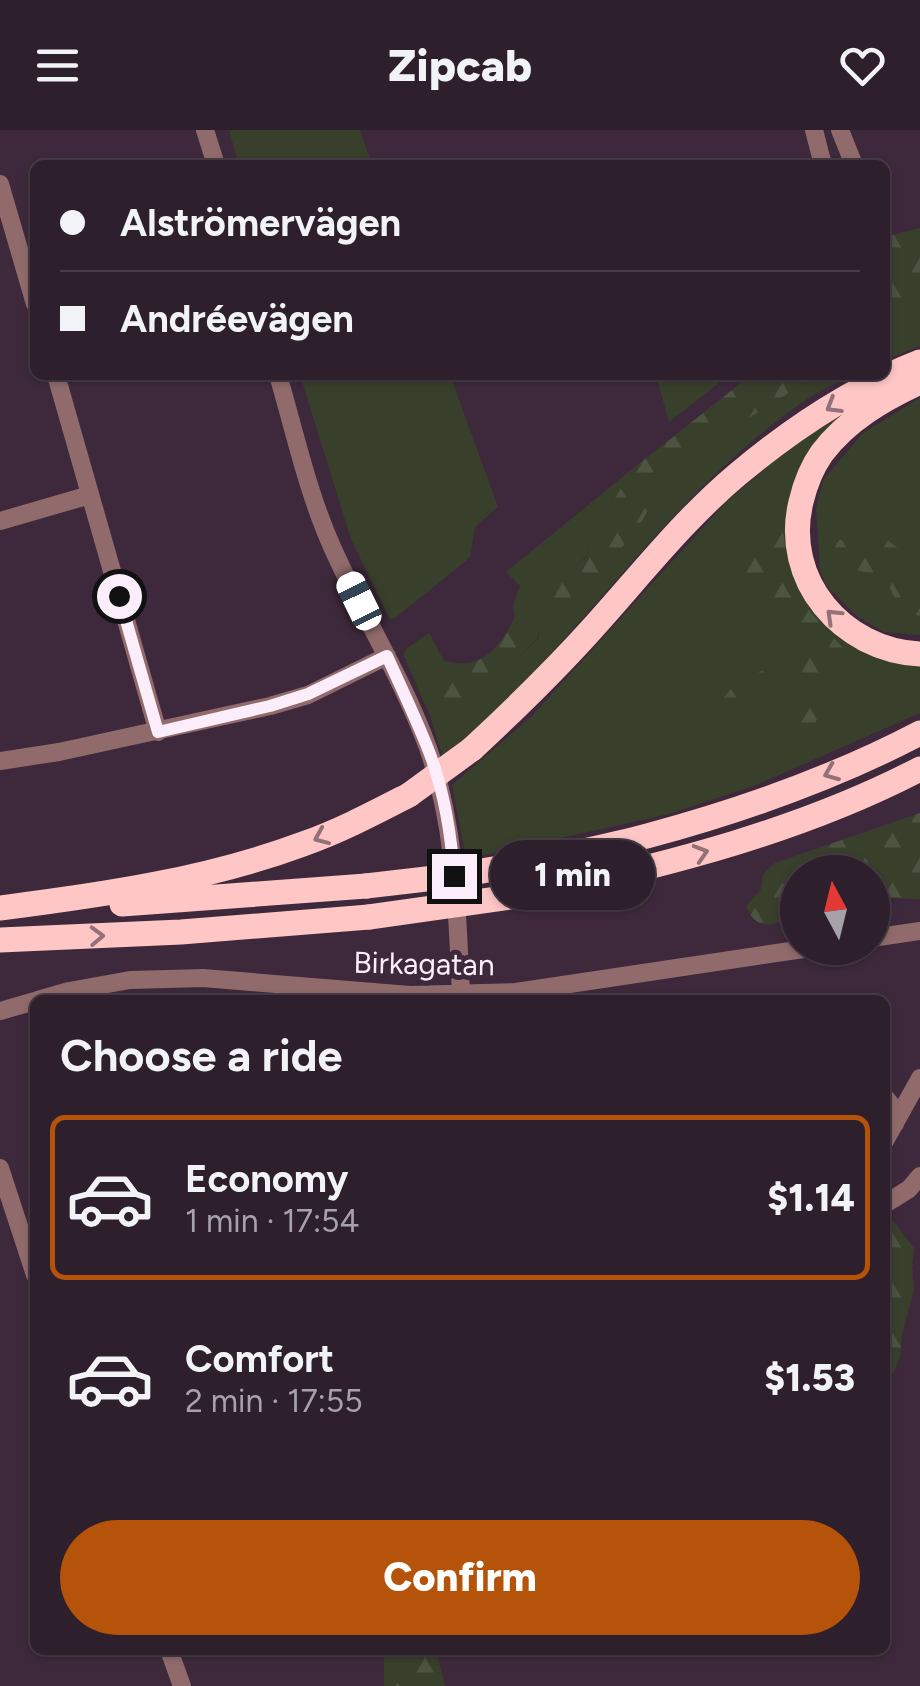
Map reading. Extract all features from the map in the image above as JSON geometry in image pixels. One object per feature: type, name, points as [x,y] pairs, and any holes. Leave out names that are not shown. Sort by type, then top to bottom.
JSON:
[{"type":"highway","points":[[890,374],[920,362]]},
{"type":"highway","points":[[0,909],[118,892],[240,864],[304,844],[409,794],[472,749],[530,695],[645,567],[736,476],[791,432],[879,380]]},
{"type":"highway","points":[[920,382],[870,408],[841,431],[820,456],[805,486],[797,518],[798,551],[820,604],[842,625],[868,641],[900,653],[920,654]]},
{"type":"highway","points":[[0,909],[182,901],[366,886],[534,862],[647,836],[757,803],[920,734]]},
{"type":"highway","points":[[0,940],[182,932],[369,917],[539,894],[654,868],[766,833],[917,771]]},
{"type":"street","points":[[206,130],[215,160]]},
{"type":"street","points":[[814,130],[821,160]]},
{"type":"street","points":[[840,130],[852,160]]},
{"type":"street","points":[[0,184],[30,287]]},
{"type":"street","points":[[57,380],[158,732]]},
{"type":"street","points":[[279,380],[319,516],[428,747],[452,848],[461,995]]},
{"type":"street","points":[[0,521],[90,495]]},
{"type":"street","points":[[0,761],[158,732],[270,706],[308,694],[387,656]]},
{"type":"street","points":[[890,935],[920,931]]},
{"type":"street","name":"Birkagatan","points":[[54,995],[130,980],[203,978],[398,995],[516,992],[780,952]]},
{"type":"street","name":"Birkagatan","points":[[0,1011],[30,1002]]},
{"type":"street","points":[[890,1133],[920,1078]]},
{"type":"street","points":[[890,1103],[890,1133]]},
{"type":"street","points":[[0,1168],[30,1260]]},
{"type":"street","points":[[890,1201],[920,1176]]},
{"type":"street","points":[[171,1655],[182,1686]]},
{"type":"green space","points":[[229,130],[360,130],[370,160],[238,160]]},
{"type":"green space","points":[[920,228],[920,306],[890,323],[890,236]]},
{"type":"green space","points":[[920,306],[920,346],[890,358],[890,322]]},
{"type":"green space","points":[[302,380],[452,380],[498,507],[475,527],[470,557],[391,619],[351,539]]},
{"type":"green space","points":[[657,380],[723,380],[669,422]]},
{"type":"green space","points":[[745,380],[809,380],[694,453],[661,489],[639,526],[575,602],[543,607],[523,604],[532,589],[563,577],[586,557],[625,475]]},
{"type":"green space","points":[[809,380],[844,380],[813,395],[739,452],[673,518],[523,683],[443,757],[403,654],[407,648],[429,633],[444,661],[433,672],[495,687],[538,639],[539,630],[515,617],[513,605],[520,586],[506,572],[625,475],[586,556],[563,578],[532,589],[610,563],[661,489],[694,453]]},
{"type":"green space","points":[[920,398],[920,635],[884,632],[858,617],[826,585],[820,570],[816,509],[823,480],[863,433]]},
{"type":"green space","points":[[850,404],[797,476],[810,601],[920,661],[920,713],[756,785],[669,814],[466,859],[452,785],[532,716],[726,502],[798,440]]},
{"type":"green space","points":[[777,519],[783,524],[787,571],[799,599],[843,648],[844,655],[819,714],[808,728],[798,728],[797,719],[810,684],[801,676],[790,677],[727,707],[722,701],[739,684],[797,649],[789,623],[738,563],[741,545],[763,524]]},
{"type":"green space","points":[[861,534],[886,539],[906,554],[908,580],[920,592],[920,616],[901,606],[884,574],[854,569],[844,562],[835,547],[839,540]]},
{"type":"green space","points":[[515,617],[539,630],[537,639],[466,713],[447,708],[434,685],[433,672],[444,661],[469,663],[484,657],[502,639]]},
{"type":"green space","points":[[920,813],[920,899],[890,898],[890,855],[798,855]]},
{"type":"green space","points":[[780,861],[780,922],[760,923],[746,906],[761,889],[763,874]]},
{"type":"green space","points":[[890,1218],[914,1248],[914,1290],[890,1374]]},
{"type":"green space","points":[[384,1655],[437,1655],[445,1686],[384,1686]]},
{"type":"route","points":[[119,596],[158,732],[308,694],[387,656],[428,747],[444,803],[454,876]]}]
